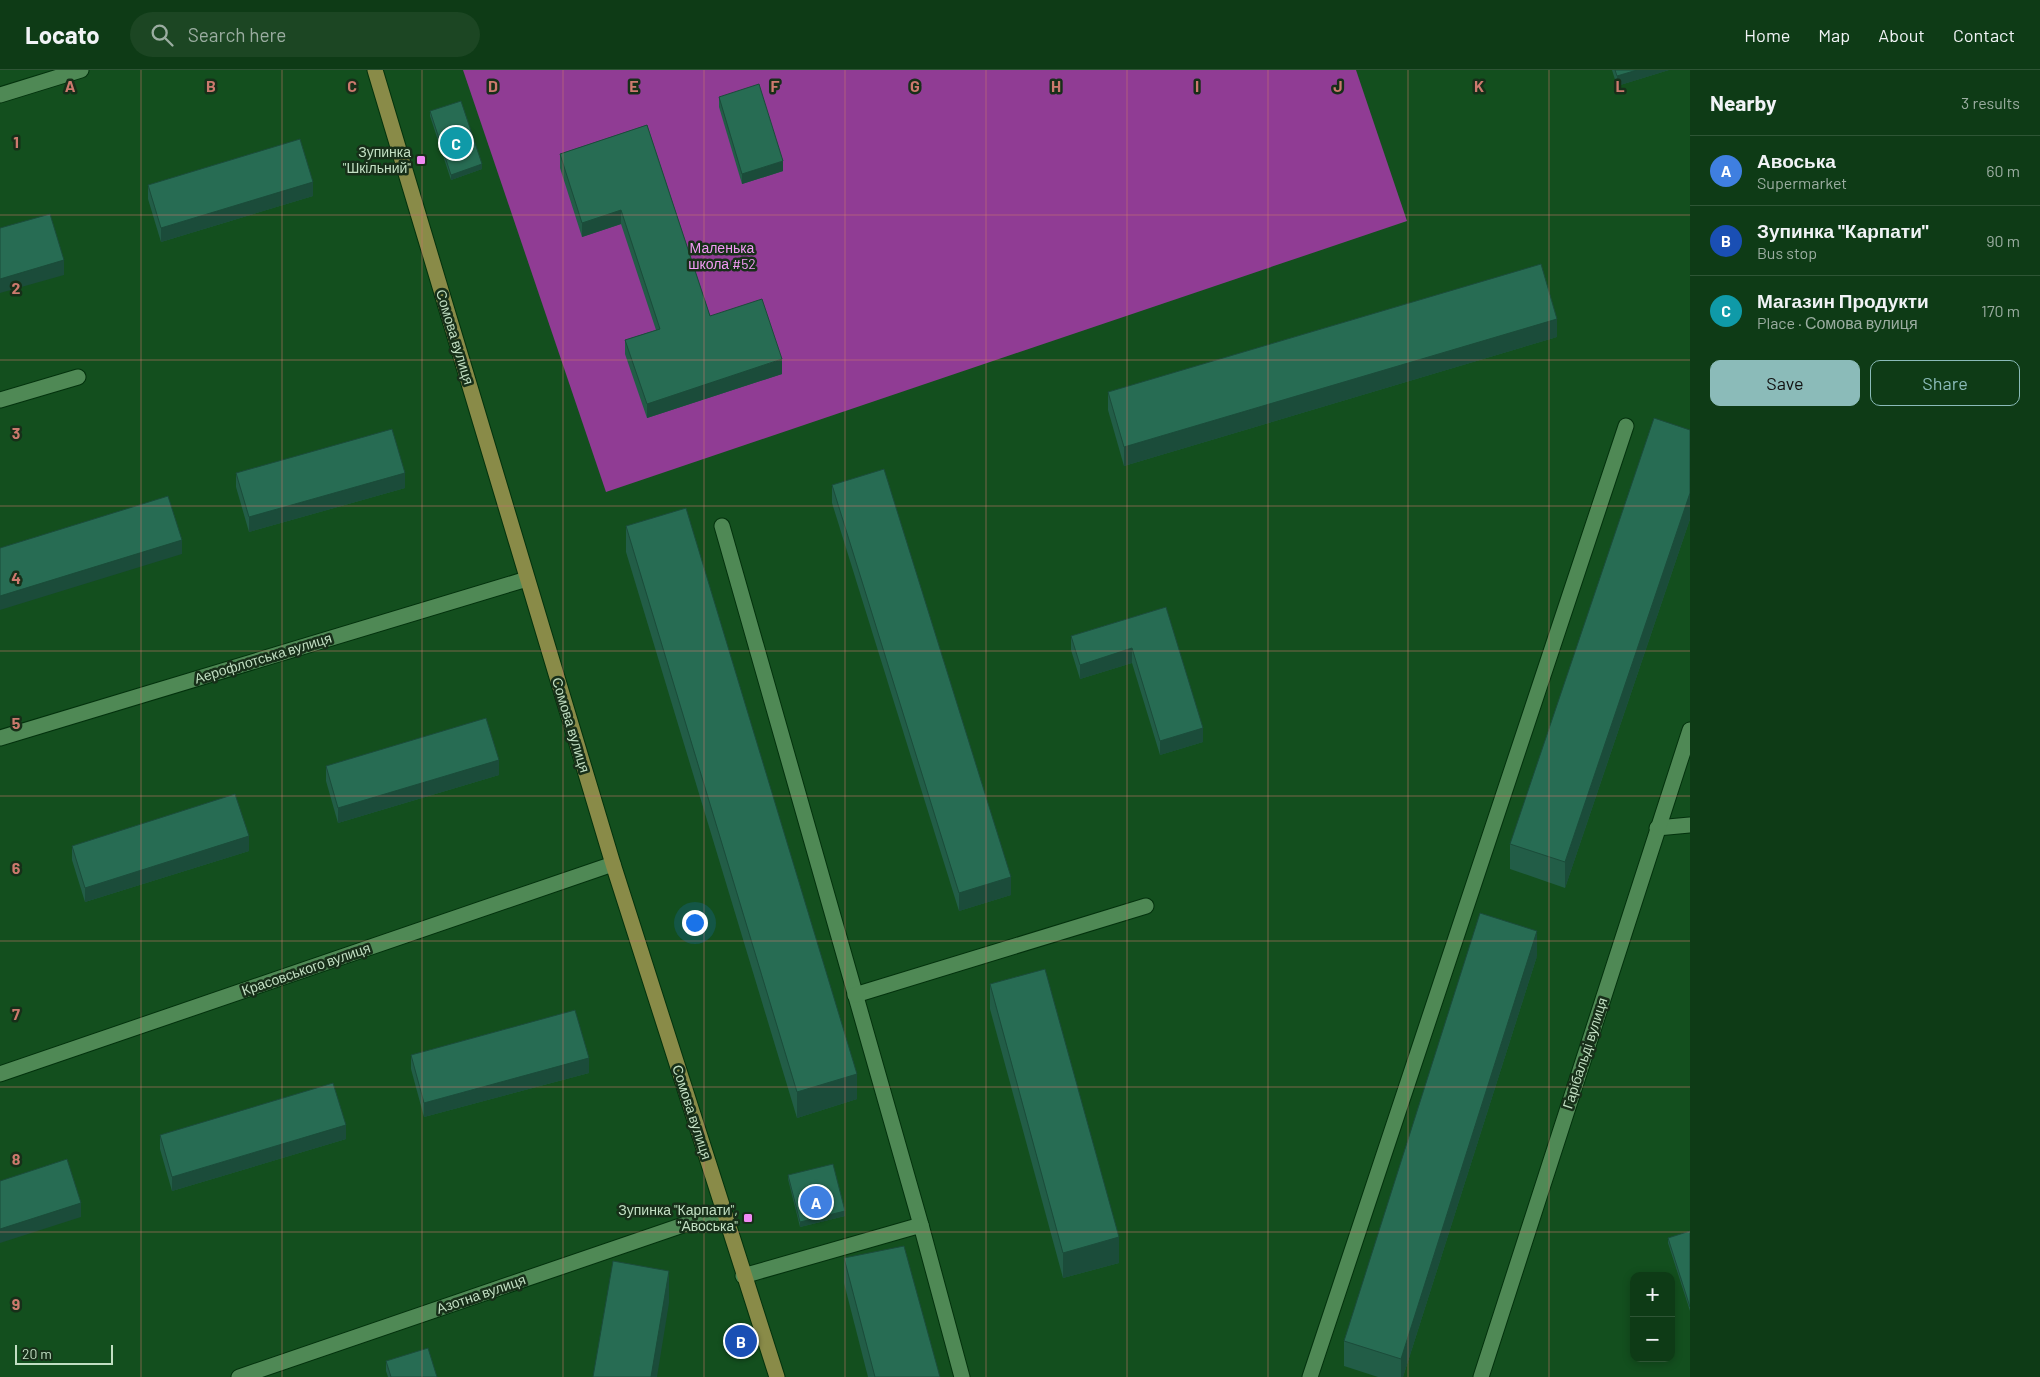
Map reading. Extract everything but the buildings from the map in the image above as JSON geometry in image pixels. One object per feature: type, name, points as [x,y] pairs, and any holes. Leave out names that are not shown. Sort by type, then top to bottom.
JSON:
[{"type":"main road","name":"Сомова вулиця","points":[[375,70],[612,864],[724,1211],[743,1276],[778,1377]]},
{"type":"street","points":[[0,95],[81,70]]},
{"type":"street","points":[[0,400],[78,377]]},
{"type":"street","points":[[1310,1377],[1626,426]]},
{"type":"street","points":[[722,526],[921,1225],[962,1377]]},
{"type":"street","name":"Аерофлотська вулиця","points":[[0,738],[527,579]]},
{"type":"street","name":"Гарібальді вулиця","points":[[1481,1377],[1690,730]]},
{"type":"street","points":[[1657,828],[1690,825]]},
{"type":"street","name":"Красовського вулиця","points":[[0,1074],[612,864]]},
{"type":"street","points":[[854,995],[1146,906]]},
{"type":"street","name":"Азотна вулиця","points":[[239,1377],[724,1211]]},
{"type":"street","points":[[743,1276],[921,1225]]},
{"type":"green space","name":"Маленька школа #52","points":[[463,70],[1356,70],[1407,221],[606,492]]},
{"type":"place","name":"Магазин Продукти","points":[[456,143]]},
{"type":"place","name":"Зупинка \"Шкільний\"","points":[[421,160]]},
{"type":"place","name":"Авоська","points":[[816,1202]]},
{"type":"place","name":"Зупинка \"Карпати\", \"Авоська\"","points":[[748,1218]]},
{"type":"place","name":"Зупинка \"Карпати\"","points":[[741,1341]]}]
